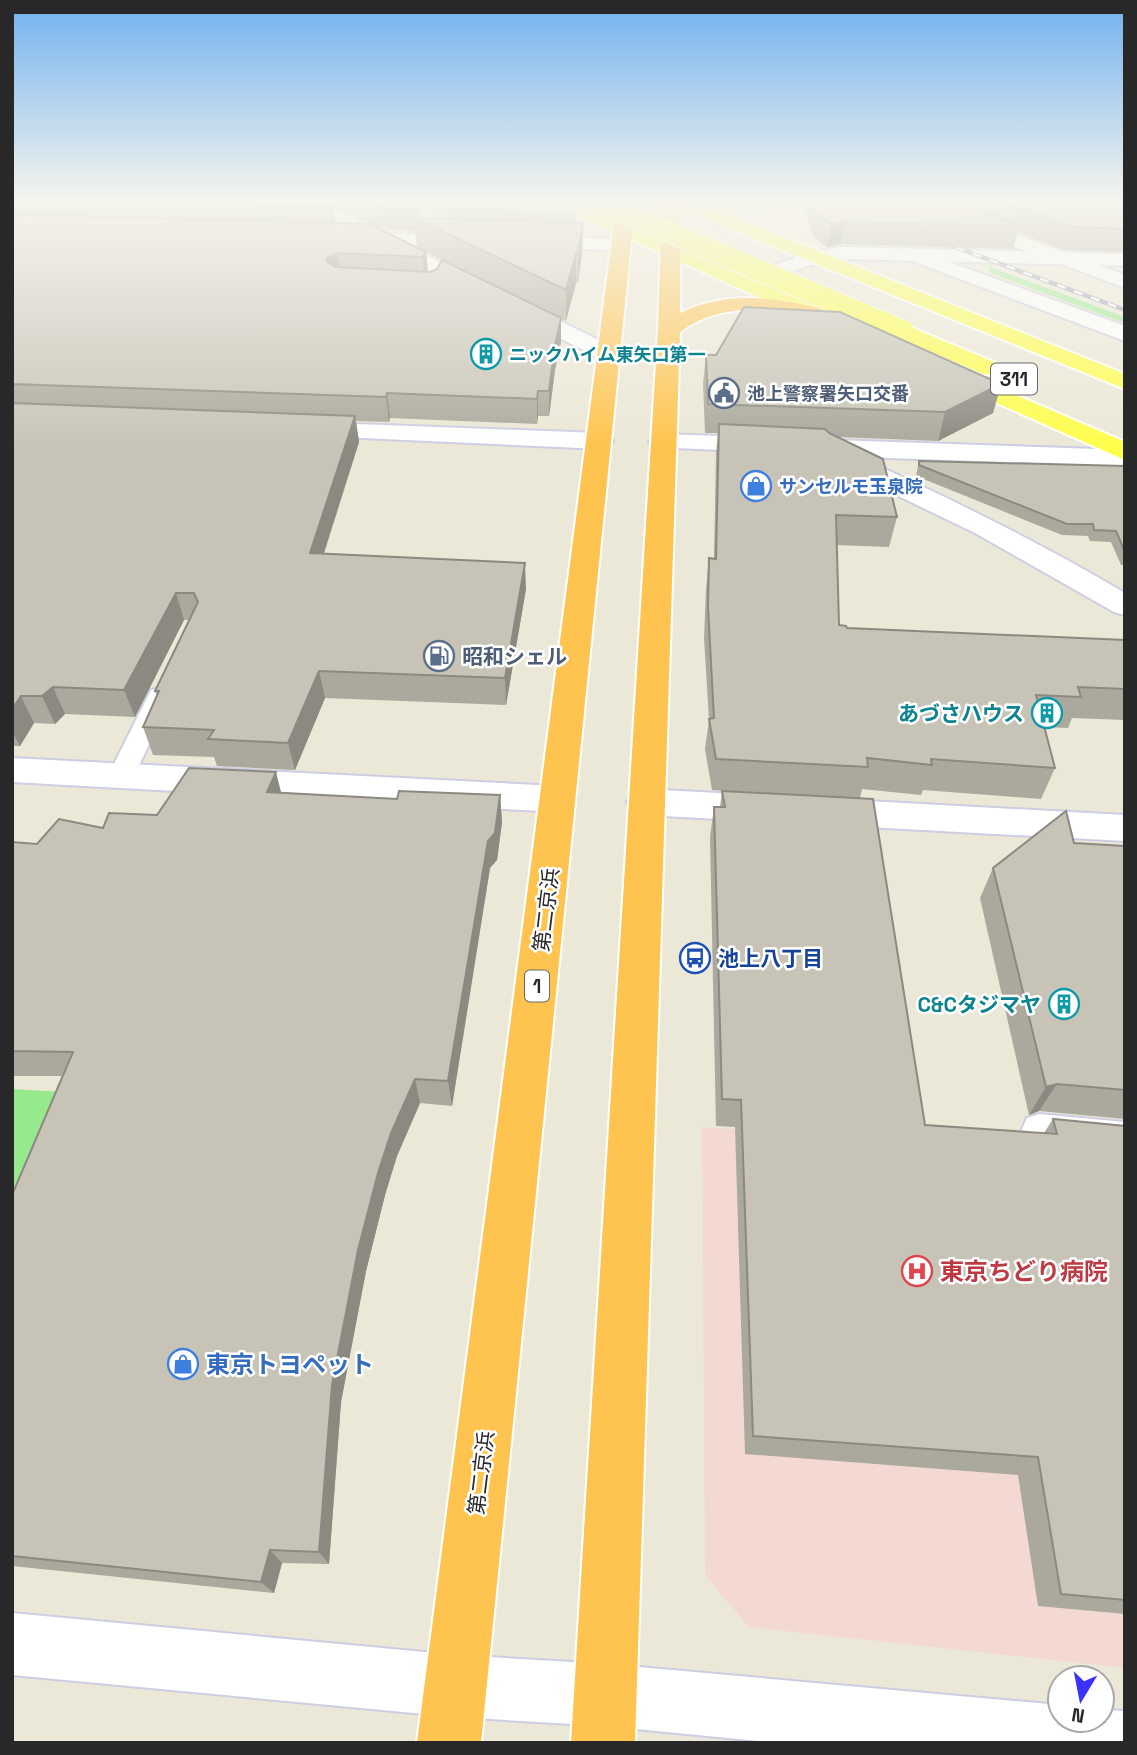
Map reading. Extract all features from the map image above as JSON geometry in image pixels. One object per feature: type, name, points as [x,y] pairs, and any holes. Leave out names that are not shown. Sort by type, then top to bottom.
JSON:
[{"type":"highway","name":"第二京浜","points":[[452,1714],[600,441],[616,284]]},
{"type":"highway","points":[[604,1719],[671,284]]},
{"type":"highway","points":[[669,330],[696,312],[738,303],[777,304],[813,313]]},
{"type":"main road","points":[[749,284],[1125,452]]},
{"type":"main road","name":"311","points":[[788,284],[1125,427]]},
{"type":"main road","name":"311","points":[[819,284],[927,321],[1125,404]]},
{"type":"main road","points":[[881,284],[1125,383]]},
{"type":"street","points":[[469,284],[609,354]]},
{"type":"street","points":[[991,284],[1125,334]]},
{"type":"street","points":[[276,428],[600,441]]},
{"type":"street","points":[[662,442],[1125,458]]},
{"type":"street","points":[[820,449],[971,518],[1125,606]]},
{"type":"street","points":[[12,770],[558,799]]},
{"type":"street","points":[[645,802],[1125,828]]},
{"type":"street","points":[[12,1644],[452,1714],[1122,1743]]},
{"type":"lane","points":[[432,288],[434,284]]},
{"type":"lane","points":[[121,776],[169,677]]},
{"type":"lane","points":[[1039,1129],[1125,1137]]},
{"type":"shaded area","points":[[702,1127],[1069,1150],[1125,1380],[1125,1668],[1116,1667],[1116,1664],[1088,1664],[749,1627],[705,1575]]},
{"type":"green space","points":[[1019,284],[1036,284],[1125,317],[1125,323]]},
{"type":"green space","points":[[12,1089],[64,1092],[12,1217]]},
{"type":"building","points":[[12,284],[491,284],[561,318],[549,391],[538,391],[537,399],[387,393],[386,397],[12,384]]},
{"type":"building","points":[[553,284],[568,284],[566,290]]},
{"type":"building","points":[[744,307],[840,312],[1001,384],[945,412],[708,404],[706,355],[716,355]]},
{"type":"building","points":[[12,403],[355,416],[310,553],[525,563],[505,678],[319,671],[288,743],[208,739],[214,730],[143,727],[159,691],[155,691],[198,602],[194,593],[176,593],[124,690],[53,687],[42,696],[21,696],[12,709]]},
{"type":"building","points":[[719,424],[825,429],[883,459],[897,517],[836,515],[839,625],[847,628],[1125,640],[1125,689],[1078,687],[1081,697],[1036,695],[1055,768],[931,759],[932,765],[867,758],[868,767],[716,759],[709,719],[714,718],[708,607],[709,558],[716,559]]},
{"type":"building","points":[[919,461],[1125,466],[1125,552],[1116,531],[1094,530],[1093,524],[1067,524],[919,465]]},
{"type":"building","points":[[189,768],[276,772],[267,792],[397,799],[399,791],[500,795],[495,833],[488,841],[448,1081],[415,1079],[391,1133],[358,1250],[332,1385],[319,1552],[270,1550],[261,1582],[12,1556],[12,1195],[73,1052],[12,1051],[12,842],[37,844],[59,819],[103,828],[109,813],[157,815]]},
{"type":"building","points":[[722,791],[873,799],[925,1125],[1057,1134],[1053,1119],[1125,1126],[1125,1600],[1061,1594],[1038,1457],[753,1436],[741,1100],[722,1099],[714,807],[725,807]]},
{"type":"building","name":"C&Cタジマヤ","points":[[1066,811],[1074,843],[1125,846],[1125,1090],[1057,1084],[1046,1087],[993,868]]},
{"type":"railway","points":[[1055,284],[1125,310]]},
{"type":"place","name":"ニックハイム東矢口第一","points":[[486,354]]},
{"type":"place","name":"池上警察署矢口交番","points":[[724,393]]},
{"type":"place","name":"サンセルモ玉泉院","points":[[756,486]]},
{"type":"place","name":"昭和シェル","points":[[439,656]]},
{"type":"place","name":"あづさハウス","points":[[1047,713]]},
{"type":"place","name":"池上八丁目","points":[[695,958]]},
{"type":"place","name":"C&Cタジマヤ","points":[[1064,1004]]},
{"type":"place","name":"東京ちどり病院","points":[[917,1271]]},
{"type":"place","name":"東京トヨペット","points":[[183,1364]]}]
